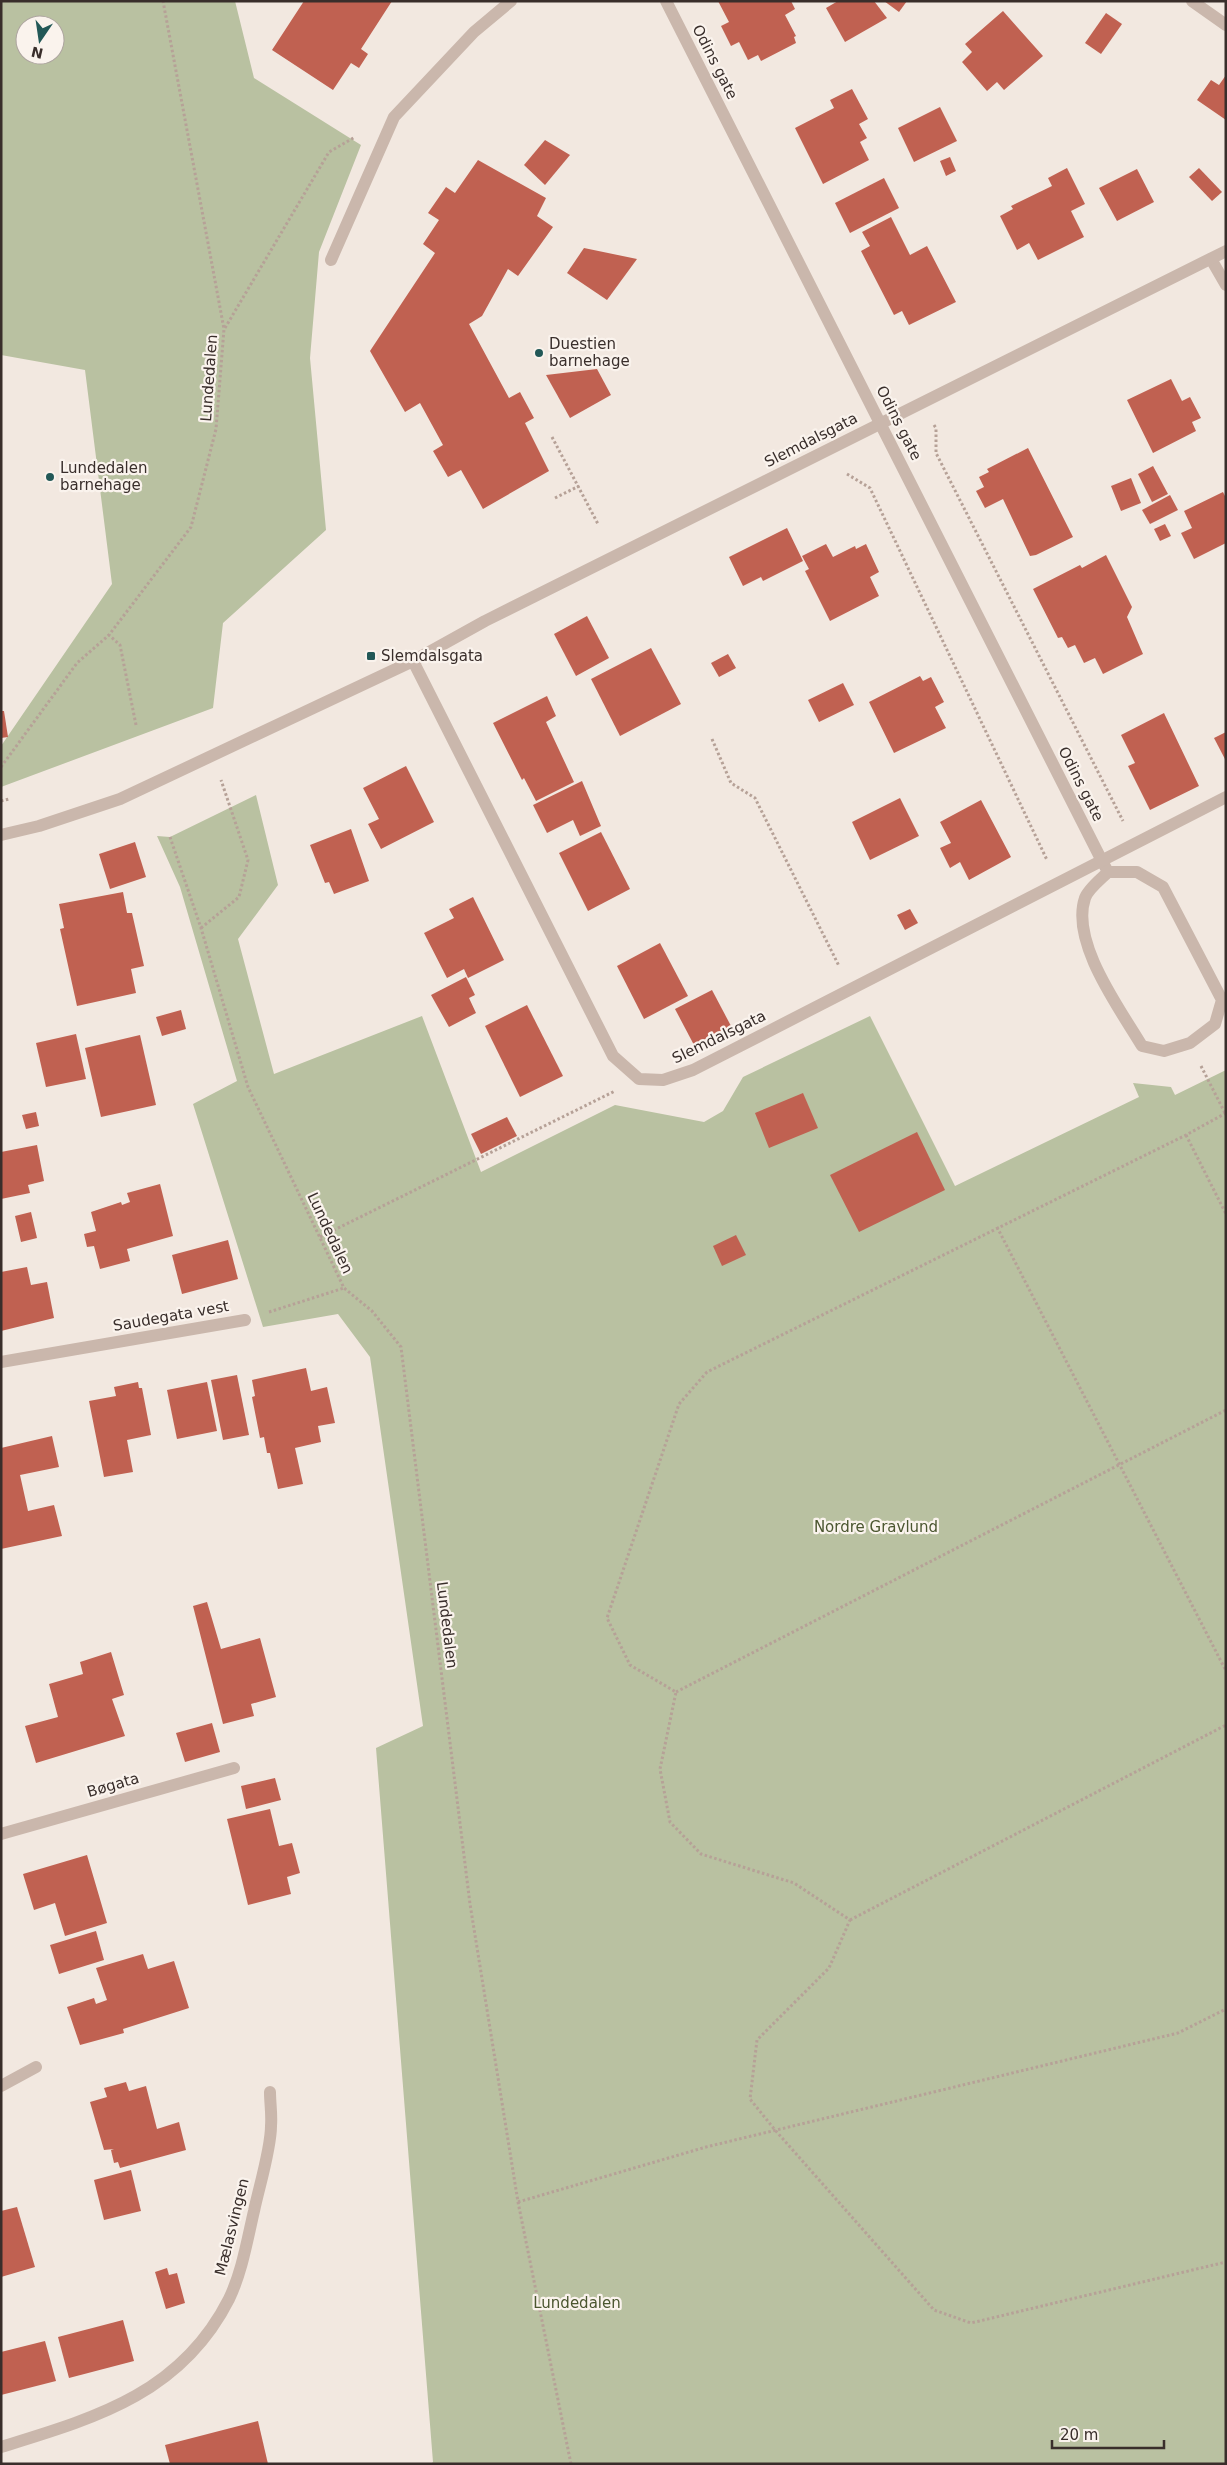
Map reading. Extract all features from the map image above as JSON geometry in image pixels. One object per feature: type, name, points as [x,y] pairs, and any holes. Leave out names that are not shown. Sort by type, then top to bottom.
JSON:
[{"type":"street","points":[[332,260],[394,117],[474,32],[511,1]]},
{"type":"street","name":"Odins gate","points":[[666,1],[1108,872]]},
{"type":"street","points":[[1192,1],[1226,25]]},
{"type":"street","name":"Slemdalsgata","points":[[1,835],[39,826],[120,799],[413,661],[485,621],[1226,250]]},
{"type":"street","points":[[1211,259],[1226,285]]},
{"type":"street","points":[[413,661],[613,1056],[639,1079]]},
{"type":"street","points":[[1101,860],[1226,797]]},
{"type":"street","name":"Slemdalsgata","points":[[639,1079],[663,1080],[693,1070],[1101,860]]},
{"type":"street","points":[[1108,872],[1137,872],[1163,887],[1222,1000],[1215,1024],[1190,1043],[1164,1051],[1142,1046],[1092,960],[1082,922],[1085,897],[1108,872]]},
{"type":"street","name":"Saudegata vest","points":[[1,1362],[245,1320]]},
{"type":"street","name":"Bøgata","points":[[1,1834],[234,1768]]},
{"type":"street","points":[[1,2086],[36,2067]]},
{"type":"street","name":"Mælasvingen","points":[[1,2447],[85,2421],[128,2402],[182,2362],[210,2330],[229,2298],[242,2264],[272,2128],[270,2092]]},
{"type":"path","name":"Lundedalen","points":[[1,767],[77,663],[109,636],[191,527],[216,429],[224,329],[163,1]]},
{"type":"path","points":[[224,329],[329,152],[361,134]]},
{"type":"path","points":[[922,402],[936,428],[936,453],[1135,844]]},
{"type":"path","points":[[552,437],[598,524]]},
{"type":"path","points":[[847,474],[870,488],[1058,883]]},
{"type":"path","points":[[555,498],[579,486]]},
{"type":"path","points":[[109,636],[120,645],[136,725]]},
{"type":"path","points":[[712,739],[731,783],[755,798],[851,989]]},
{"type":"path","points":[[201,928],[239,898],[248,860],[213,755]]},
{"type":"path","points":[[1,801],[8,799]]},
{"type":"path","name":"Lundedalen","points":[[170,837],[201,928],[248,1086],[344,1288],[372,1310],[401,1347],[470,1904],[518,2202],[571,2464]]},
{"type":"path","points":[[676,1692],[630,1665],[607,1618],[678,1404],[706,1372],[1186,1135],[1225,1113],[1190,1043]]},
{"type":"path","points":[[320,1237],[639,1079]]},
{"type":"path","points":[[1186,1135],[1226,1214]]},
{"type":"path","points":[[997,1227],[1226,1671]]},
{"type":"path","name":"Saudegata vest","points":[[245,1320],[344,1288]]},
{"type":"path","points":[[676,1692],[1226,1410]]},
{"type":"path","points":[[676,1692],[660,1769],[670,1822],[701,1854],[794,1883],[850,1920]]},
{"type":"path","points":[[1226,1725],[850,1920],[829,1968],[757,2040],[750,2099],[774,2130],[934,2310],[971,2323],[1226,2262]]},
{"type":"path","points":[[518,2202],[706,2147],[1178,2033],[1226,2009]]},
{"type":"green space","points":[[1,1],[235,1],[254,78],[361,145],[319,252],[310,358],[326,530],[223,623],[213,708],[1,787],[1,746],[112,584],[85,370],[1,355]]},
{"type":"green space","name":"Nordre Gravlund","points":[[256,795],[278,885],[238,939],[274,1074],[422,1016],[481,1172],[615,1105],[704,1122],[723,1111],[743,1077],[870,1016],[955,1186],[1139,1097],[1133,1083],[1171,1087],[1175,1095],[1226,1070],[1226,2464],[431,2464],[433,2462],[376,1748],[423,1726],[370,1357],[338,1314],[263,1327],[193,1104],[237,1081],[180,887],[157,836],[170,837]]},
{"type":"building","points":[[304,1],[392,1],[361,49],[368,54],[359,68],[351,63],[333,90],[272,50]]},
{"type":"building","points":[[718,1],[791,1],[795,9],[785,15],[796,36],[794,37],[796,43],[761,61],[758,55],[748,60],[739,42],[731,46],[721,26],[729,22]]},
{"type":"building","points":[[838,1],[874,1],[887,18],[845,42],[826,8]]},
{"type":"building","points":[[884,1],[907,1],[899,12]]},
{"type":"building","points":[[1003,11],[1043,56],[1004,90],[997,82],[987,91],[962,62],[972,52],[965,44]]},
{"type":"building","points":[[1106,13],[1122,24],[1101,54],[1085,43]]},
{"type":"building","points":[[1226,75],[1226,120],[1197,100],[1211,80],[1219,85]]},
{"type":"building","points":[[852,89],[868,119],[859,124],[867,138],[860,142],[869,160],[823,184],[795,128],[834,108],[830,100]]},
{"type":"building","points":[[940,107],[957,141],[914,162],[898,128]]},
{"type":"building","points":[[545,140],[570,155],[545,185],[524,165]]},
{"type":"building","points":[[950,157],[956,171],[946,176],[940,161]]},
{"type":"building","points":[[478,160],[546,198],[537,216],[553,227],[518,276],[508,269],[482,316],[469,324],[509,398],[520,392],[534,418],[525,423],[549,471],[483,509],[461,470],[448,477],[433,451],[443,445],[420,403],[405,412],[370,351],[435,253],[423,244],[439,220],[428,213],[446,187],[455,193]]},
{"type":"building","points":[[1067,168],[1085,204],[1071,211],[1084,237],[1038,260],[1029,243],[1017,250],[1000,216],[1013,209],[1011,206],[1052,186],[1048,178]]},
{"type":"building","points":[[1199,168],[1222,192],[1212,201],[1189,177]]},
{"type":"building","points":[[1137,169],[1154,202],[1117,221],[1099,188]]},
{"type":"building","points":[[884,178],[899,208],[850,233],[835,203]]},
{"type":"building","points":[[891,217],[910,255],[927,246],[956,302],[909,325],[902,311],[894,315],[861,251],[870,246],[862,232]]},
{"type":"building","points":[[584,248],[637,259],[607,300],[567,273]]},
{"type":"building","points":[[597,369],[611,395],[570,418],[546,375]]},
{"type":"building","points":[[1171,379],[1182,401],[1190,397],[1201,418],[1192,422],[1196,431],[1153,453],[1127,400]]},
{"type":"building","points":[[1028,448],[1073,537],[1036,555],[1030,556],[1003,499],[985,508],[976,491],[984,487],[979,477],[989,472],[987,469]]},
{"type":"building","points":[[1153,466],[1168,494],[1152,502],[1138,474]]},
{"type":"building","points":[[1131,478],[1141,503],[1121,511],[1111,486]]},
{"type":"building","points":[[1223,492],[1226,498],[1226,543],[1194,559],[1181,533],[1192,528],[1184,511]]},
{"type":"building","points":[[1170,495],[1178,510],[1150,524],[1142,510]]},
{"type":"building","points":[[1165,524],[1171,536],[1160,541],[1154,529]]},
{"type":"building","points":[[787,528],[803,561],[763,581],[761,577],[743,586],[729,557]]},
{"type":"building","points":[[826,544],[833,557],[855,546],[856,549],[866,544],[879,572],[870,577],[879,596],[830,621],[805,571],[809,569],[802,556]]},
{"type":"building","points":[[1106,555],[1132,607],[1127,617],[1143,654],[1103,674],[1095,658],[1084,663],[1075,645],[1068,648],[1062,637],[1058,638],[1033,589],[1080,565],[1082,568]]},
{"type":"building","points":[[587,616],[609,658],[576,676],[554,634]]},
{"type":"building","points":[[651,648],[681,704],[620,736],[591,679]]},
{"type":"building","points":[[728,654],[736,668],[719,677],[711,663]]},
{"type":"building","points":[[920,676],[923,681],[931,677],[944,702],[935,707],[946,728],[894,753],[869,702]]},
{"type":"building","points":[[843,683],[854,705],[819,722],[808,700]]},
{"type":"building","points":[[547,696],[556,716],[546,722],[574,782],[536,801],[524,778],[522,780],[493,723]]},
{"type":"building","points":[[1,711],[4,711],[8,737],[1,738]]},
{"type":"building","points":[[1164,713],[1199,786],[1150,810],[1128,766],[1135,763],[1121,735]]},
{"type":"building","points":[[1226,732],[1226,761],[1214,738]]},
{"type":"building","points":[[406,766],[434,822],[381,849],[368,824],[379,819],[363,788]]},
{"type":"building","points":[[582,781],[601,826],[580,836],[573,820],[547,833],[533,805]]},
{"type":"building","points":[[900,798],[919,836],[870,860],[852,822]]},
{"type":"building","points":[[981,800],[1011,857],[969,880],[960,862],[950,868],[940,848],[951,843],[940,822]]},
{"type":"building","points":[[351,829],[369,881],[334,894],[329,882],[325,883],[310,845]]},
{"type":"building","points":[[601,832],[630,889],[588,911],[559,853]]},
{"type":"building","points":[[135,842],[146,877],[110,889],[99,854]]},
{"type":"building","points":[[123,892],[127,913],[132,913],[144,966],[131,969],[136,993],[77,1006],[60,929],[64,928],[59,904]]},
{"type":"building","points":[[473,897],[504,960],[468,978],[464,969],[447,978],[424,933],[454,918],[449,909]]},
{"type":"building","points":[[910,909],[918,923],[905,930],[897,915]]},
{"type":"building","points":[[660,943],[688,996],[644,1019],[617,966]]},
{"type":"building","points":[[466,977],[475,995],[469,998],[476,1013],[449,1027],[431,995]]},
{"type":"building","points":[[712,990],[731,1026],[694,1045],[675,1009]]},
{"type":"building","points":[[527,1005],[563,1076],[520,1097],[485,1026]]},
{"type":"building","points":[[181,1010],[186,1029],[162,1036],[156,1017]]},
{"type":"building","points":[[76,1034],[86,1079],[46,1087],[36,1043]]},
{"type":"building","points":[[140,1035],[156,1105],[101,1117],[85,1048]]},
{"type":"building","points":[[803,1093],[818,1128],[769,1148],[755,1113]]},
{"type":"building","points":[[36,1112],[39,1126],[26,1129],[22,1115]]},
{"type":"building","points":[[507,1117],[517,1136],[481,1154],[471,1134]]},
{"type":"building","points":[[917,1132],[945,1190],[859,1232],[830,1175]]},
{"type":"building","points":[[37,1145],[44,1181],[28,1185],[30,1193],[1,1199],[1,1152]]},
{"type":"building","points":[[160,1184],[173,1236],[127,1249],[130,1261],[100,1269],[94,1246],[87,1247],[84,1234],[96,1231],[91,1212],[121,1202],[122,1205],[130,1202],[127,1193]]},
{"type":"building","points":[[31,1212],[37,1238],[21,1242],[15,1216]]},
{"type":"building","points":[[736,1235],[746,1255],[722,1266],[713,1246]]},
{"type":"building","points":[[228,1240],[238,1279],[182,1294],[172,1255]]},
{"type":"building","points":[[27,1267],[31,1285],[47,1282],[54,1318],[1,1331],[1,1272]]},
{"type":"building","points":[[306,1368],[311,1391],[327,1387],[335,1423],[318,1426],[321,1442],[295,1448],[303,1484],[278,1489],[270,1453],[267,1453],[264,1437],[260,1438],[252,1397],[255,1396],[252,1380]]},
{"type":"building","points":[[237,1375],[249,1435],[223,1440],[211,1380]]},
{"type":"building","points":[[138,1382],[139,1388],[142,1388],[151,1435],[127,1440],[133,1472],[104,1477],[89,1401],[116,1396],[114,1387]]},
{"type":"building","points":[[207,1382],[217,1431],[177,1439],[167,1390]]},
{"type":"building","points":[[52,1436],[59,1467],[20,1475],[28,1511],[54,1505],[62,1536],[1,1549],[1,1448]]},
{"type":"building","points":[[207,1602],[221,1649],[260,1638],[276,1697],[251,1704],[254,1716],[223,1724],[193,1606]]},
{"type":"building","points":[[111,1652],[124,1695],[112,1699],[125,1736],[36,1763],[25,1726],[58,1717],[49,1684],[83,1674],[80,1662]]},
{"type":"building","points":[[212,1723],[220,1752],[185,1762],[176,1733]]},
{"type":"building","points":[[275,1778],[281,1800],[246,1809],[241,1786]]},
{"type":"building","points":[[270,1809],[279,1846],[292,1843],[300,1873],[287,1877],[291,1894],[248,1905],[227,1819]]},
{"type":"building","points":[[87,1855],[107,1923],[65,1936],[55,1903],[34,1910],[23,1874]]},
{"type":"building","points":[[96,1931],[104,1960],[59,1974],[50,1945]]},
{"type":"building","points":[[143,1954],[148,1969],[174,1961],[189,2008],[123,2029],[124,2033],[80,2045],[67,2007],[94,1998],[96,2004],[107,2000],[96,1968]]},
{"type":"building","points":[[126,2082],[129,2091],[146,2086],[157,2129],[179,2122],[186,2150],[120,2168],[118,2162],[114,2163],[111,2150],[114,2149],[104,2150],[90,2102],[107,2097],[104,2088]]},
{"type":"building","points":[[131,2170],[141,2211],[104,2220],[94,2180]]},
{"type":"building","points":[[17,2207],[35,2267],[1,2277],[1,2211]]},
{"type":"building","points":[[167,2268],[169,2275],[177,2273],[185,2303],[166,2309],[155,2272]]},
{"type":"building","points":[[123,2320],[134,2361],[69,2378],[58,2337]]},
{"type":"building","points":[[45,2341],[56,2381],[1,2395],[1,2352]]},
{"type":"building","points":[[258,2421],[268,2464],[170,2464],[165,2445]]},
{"type":"place","name":"Duestien barnehage","points":[[539,353]]},
{"type":"place","name":"Lundedalen barnehage","points":[[50,477]]},
{"type":"place","name":"Slemdalsgata","points":[[371,656]]}]
